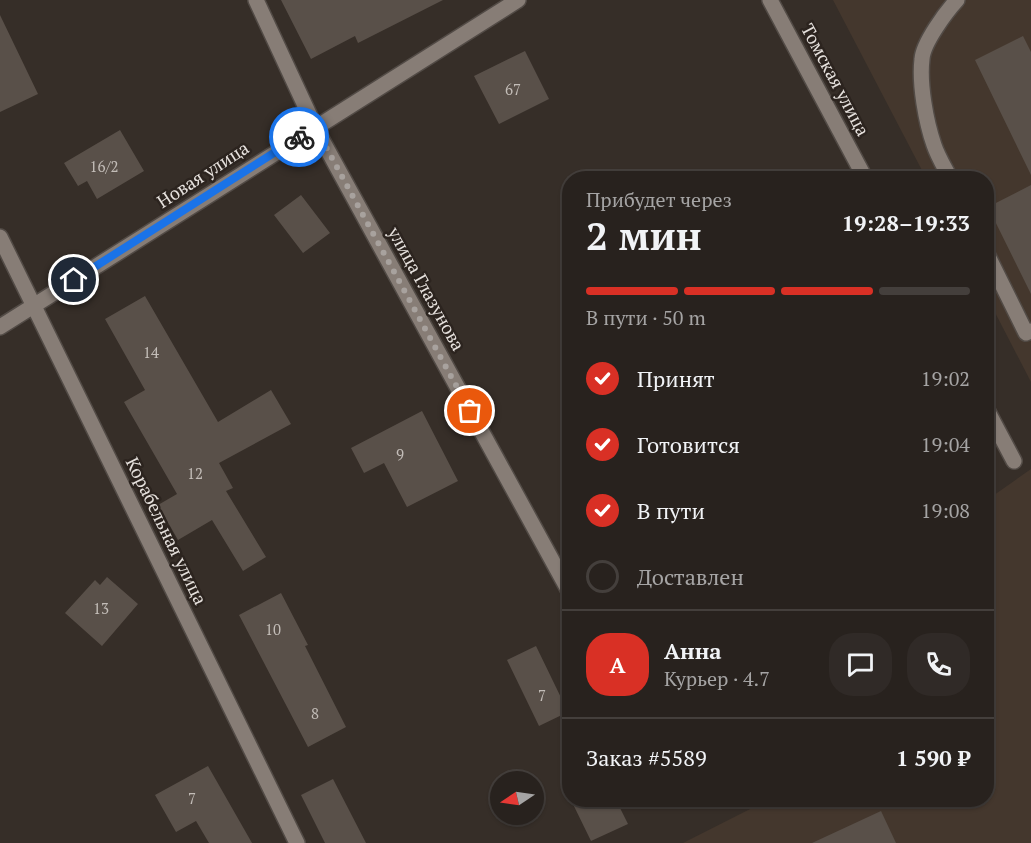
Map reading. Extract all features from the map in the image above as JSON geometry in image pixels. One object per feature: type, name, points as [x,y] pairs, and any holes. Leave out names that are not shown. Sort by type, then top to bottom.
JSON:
[{"type":"street","name":"улица Глазунова","points":[[256,0],[315,127],[562,578]]},
{"type":"street","name":"Новая улица","points":[[0,327],[518,0]]},
{"type":"street","name":"Томская улица","points":[[770,0],[861,171]]},
{"type":"street","points":[[947,171],[935,146],[927,115],[921,57],[933,33],[957,0]]},
{"type":"street","name":"Корабельная улица","points":[[0,237],[297,843]]},
{"type":"street","points":[[994,268],[1029,336]]},
{"type":"street","points":[[994,423],[1014,461]]},
{"type":"shaded area","points":[[833,0],[1031,0],[1031,382],[994,311],[994,171],[922,171]]},
{"type":"shaded area","points":[[1031,469],[1031,843],[683,843],[754,807],[994,807],[994,495]]},
{"type":"building","points":[[281,0],[443,0],[358,43],[355,36],[311,59]]},
{"type":"building","points":[[0,15],[38,94],[0,112]]},
{"type":"building","points":[[1023,36],[1031,52],[1031,175],[975,60]]},
{"type":"building","points":[[525,51],[549,99],[499,124],[474,76]]},
{"type":"building","points":[[120,130],[144,171],[97,199],[87,181],[78,186],[64,163]]},
{"type":"building","points":[[1031,185],[1031,294],[994,219],[994,204]]},
{"type":"building","points":[[301,195],[330,233],[303,253],[274,215]]},
{"type":"building","points":[[145,296],[218,422],[271,390],[291,424],[219,463],[233,488],[226,491],[266,557],[243,571],[212,520],[178,540],[158,505],[177,494],[124,402],[145,390],[105,319]]},
{"type":"building","points":[[422,411],[458,481],[407,507],[384,463],[364,473],[351,448]]},
{"type":"building","points":[[107,577],[138,604],[102,646],[65,613],[95,580],[100,585]]},
{"type":"building","points":[[281,593],[346,727],[308,747],[239,615]]},
{"type":"building","points":[[536,646],[562,700],[562,715],[539,726],[507,660]]},
{"type":"building","points":[[208,766],[252,843],[209,843],[196,821],[176,832],[155,795]]},
{"type":"building","points":[[333,779],[366,843],[325,843],[301,795]]},
{"type":"building","points":[[574,807],[620,807],[628,824],[591,841]]},
{"type":"building","points":[[881,811],[896,843],[812,843]]},
{"type":"way so far","points":[[299,137],[315,127],[470,411]]},
{"type":"route","points":[[74,280],[299,137]]}]
